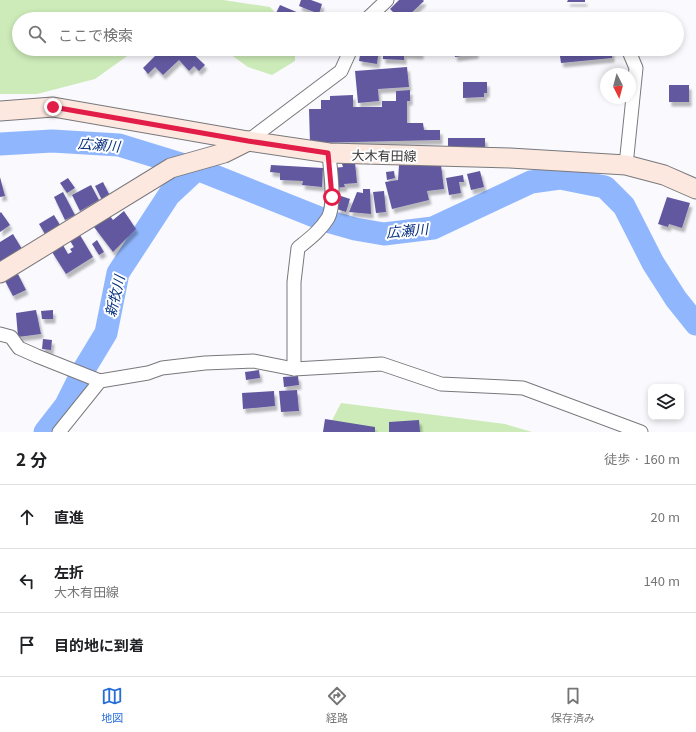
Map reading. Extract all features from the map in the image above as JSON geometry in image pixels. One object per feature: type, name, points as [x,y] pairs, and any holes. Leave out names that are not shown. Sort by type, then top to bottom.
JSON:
[{"type":"main road","name":"大木有田線","points":[[0,111],[53,107],[248,141],[328,153],[510,158],[626,165],[664,175],[696,189]]},
{"type":"main road","points":[[0,272],[171,168],[224,153],[248,141]]},
{"type":"street","points":[[374,12],[387,0]]},
{"type":"street","points":[[248,141],[341,71],[348,56]]},
{"type":"street","points":[[626,165],[636,68],[631,56]]},
{"type":"street","points":[[294,369],[294,282],[298,248],[317,233],[329,216],[332,197],[328,153]]},
{"type":"street","points":[[0,334],[11,337],[19,348],[100,381],[148,373],[162,368],[205,363],[254,361],[294,369],[382,364],[441,384],[523,388],[641,432]]},
{"type":"street","points":[[59,432],[100,381]]},
{"type":"green space","points":[[0,0],[223,0],[270,7],[275,12],[12,12],[12,56],[127,56],[95,79],[37,94],[0,94]]},
{"type":"green space","points":[[233,56],[295,56],[295,61],[272,75],[248,67]]},
{"type":"green space","points":[[341,403],[505,424],[532,432],[326,432]]},
{"type":"building","points":[[301,0],[311,0],[322,4],[320,12],[314,12],[299,6]]},
{"type":"building","points":[[399,0],[424,1],[412,12],[393,12],[390,9]]},
{"type":"building","points":[[568,0],[585,0],[585,2],[567,2]]},
{"type":"building","points":[[280,5],[296,12],[276,12]]},
{"type":"building","points":[[155,56],[195,56],[205,65],[199,71],[194,66],[189,71],[179,60],[163,75],[155,67],[148,74],[143,68]]},
{"type":"building","points":[[360,56],[378,56],[377,64],[359,61]]},
{"type":"building","points":[[383,56],[404,56],[404,60],[383,59]]},
{"type":"building","points":[[560,56],[612,56],[612,58],[561,63]]},
{"type":"building","points":[[407,67],[409,87],[378,89],[379,101],[358,103],[355,71]]},
{"type":"building","points":[[463,82],[487,82],[487,93],[484,93],[484,97],[463,98]]},
{"type":"building","points":[[669,85],[689,85],[689,102],[669,102]]},
{"type":"building","points":[[410,90],[410,101],[407,101],[407,123],[423,123],[424,130],[440,130],[440,140],[310,143],[309,109],[321,109],[321,100],[330,100],[330,96],[353,95],[353,107],[382,107],[382,101],[396,101],[396,91]]},
{"type":"building","points":[[448,138],[485,138],[485,147],[448,147]]},
{"type":"building","points":[[355,162],[357,183],[344,184],[345,187],[335,188],[333,168],[343,167],[342,164]]},
{"type":"building","points":[[271,165],[323,168],[322,187],[302,185],[303,181],[280,180],[280,173],[270,172]]},
{"type":"building","points":[[399,165],[441,165],[444,189],[427,191],[429,200],[392,209],[385,182],[398,180]]},
{"type":"building","points":[[394,171],[395,178],[387,180],[386,172]]},
{"type":"building","points":[[480,171],[484,187],[471,190],[467,174]]},
{"type":"building","points":[[463,175],[464,182],[459,182],[461,193],[449,195],[446,178]]},
{"type":"building","points":[[0,177],[5,196],[0,197]]},
{"type":"building","points":[[68,178],[75,188],[67,193],[60,183]]},
{"type":"building","points":[[103,182],[110,196],[102,200],[95,186]]},
{"type":"building","points":[[91,185],[99,200],[80,211],[72,195]]},
{"type":"building","points":[[363,189],[370,189],[371,214],[349,212],[357,192],[363,193]]},
{"type":"building","points":[[384,191],[386,212],[376,213],[373,192]]},
{"type":"building","points":[[63,192],[75,215],[65,220],[54,197]]},
{"type":"building","points":[[341,196],[350,199],[346,212],[337,209]]},
{"type":"building","points":[[667,197],[690,203],[682,228],[669,224],[668,227],[658,224]]},
{"type":"building","points":[[124,211],[136,229],[113,252],[94,227],[110,216],[113,220]]},
{"type":"building","points":[[1,212],[10,225],[0,232],[0,213]]},
{"type":"building","points":[[54,215],[60,225],[45,234],[39,224]]},
{"type":"building","points":[[13,234],[22,249],[0,262],[0,242]]},
{"type":"building","points":[[80,235],[93,257],[66,274],[52,252],[63,245],[68,254],[72,252],[70,249],[74,247],[70,241]]},
{"type":"building","points":[[97,240],[104,252],[99,255],[92,244]]},
{"type":"building","points":[[18,274],[26,290],[13,296],[5,281]]},
{"type":"building","points":[[36,310],[41,334],[18,337],[16,313]]},
{"type":"building","points":[[53,310],[53,319],[42,319],[41,311]]},
{"type":"building","points":[[43,339],[52,340],[51,350],[42,349]]},
{"type":"building","points":[[259,370],[260,378],[246,380],[245,372]]},
{"type":"building","points":[[298,376],[299,385],[284,387],[283,377]]},
{"type":"building","points":[[297,390],[299,411],[281,412],[279,391]]},
{"type":"building","points":[[274,391],[275,406],[243,409],[242,393]]},
{"type":"building","points":[[325,419],[375,427],[375,432],[323,432]]},
{"type":"building","points":[[419,420],[420,432],[389,432],[389,422]]},
{"type":"waterway","name":"広瀬川","points":[[0,144],[52,141],[119,145],[197,169],[327,221],[355,229],[384,234],[433,228],[531,182],[560,178],[605,187],[624,206],[653,263],[676,299],[696,324]]},
{"type":"waterway","name":"新牧川","points":[[45,432],[66,405],[83,371],[106,333],[118,273],[169,195],[197,169]]},
{"type":"route","points":[[53,107],[248,141],[328,153],[332,197]]}]
